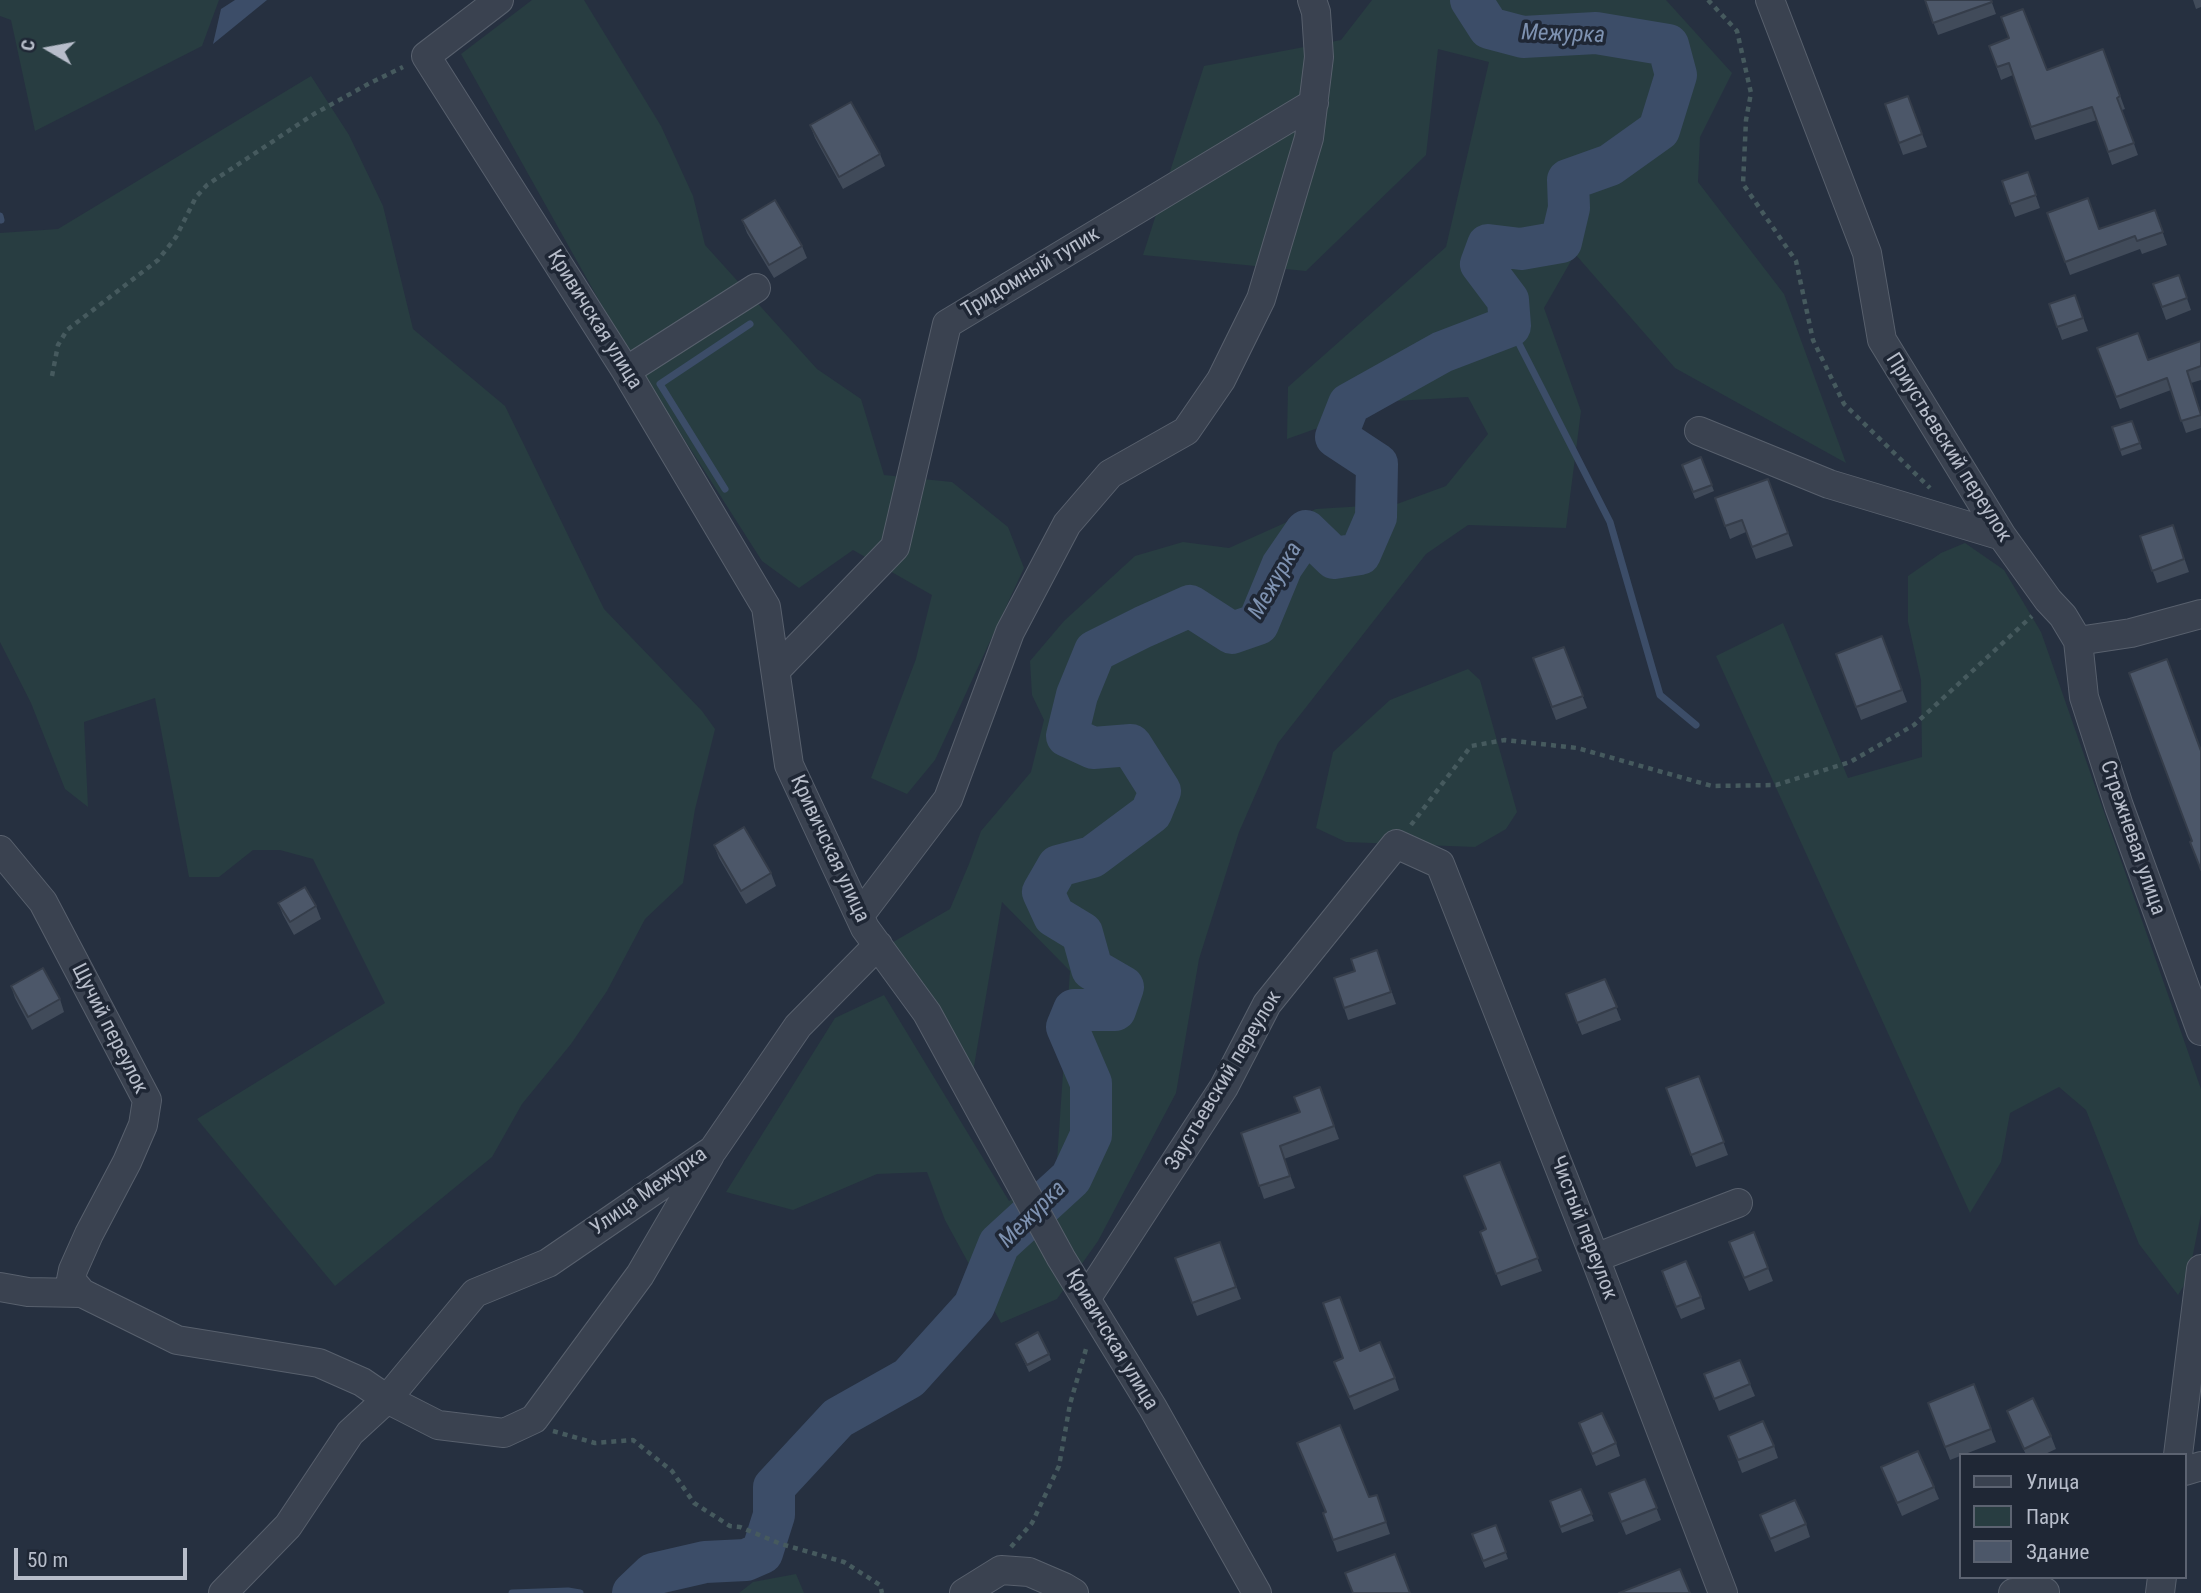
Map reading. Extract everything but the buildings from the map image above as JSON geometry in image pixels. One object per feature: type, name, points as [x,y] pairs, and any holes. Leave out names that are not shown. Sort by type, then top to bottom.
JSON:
[{"type":"street","points":[[426,56],[499,0]]},
{"type":"street","points":[[860,915],[948,799],[1010,632],[1067,524],[1110,474],[1186,431],[1221,380],[1261,299],[1309,138],[1319,57],[1316,12],[1312,0]]},
{"type":"street","name":"Приустьевский переулок","points":[[1770,0],[1867,253],[1882,340],[2002,536],[2048,600],[2063,616],[2078,641]]},
{"type":"street","name":"Кривичская улица","points":[[426,56],[626,371],[766,607],[789,765],[865,928],[927,1013],[1062,1258],[1153,1408],[1257,1593]]},
{"type":"street","name":"Тридомный тупик","points":[[776,670],[895,547],[947,324],[1314,103]]},
{"type":"street","points":[[626,371],[756,288]]},
{"type":"street","points":[[1699,431],[1829,484],[2002,536]]},
{"type":"street","points":[[2078,641],[2131,633],[2201,614]]},
{"type":"street","name":"Стрежневая улица","points":[[2078,641],[2084,697],[2119,806],[2201,1031]]},
{"type":"street","name":"Чистый переулок","points":[[1395,844],[1440,864],[1723,1593]]},
{"type":"street","name":"Заустьевский переулок","points":[[1091,1308],[1224,1087],[1266,1004],[1395,844]]},
{"type":"street","name":"Щучий переулок","points":[[0,850],[43,902],[147,1100],[143,1125],[127,1162],[73,1270],[71,1280],[82,1293]]},
{"type":"street","name":"Улица Межурка","points":[[223,1593],[288,1526],[350,1433],[387,1399],[475,1293],[548,1263],[713,1150],[798,1026],[878,945]]},
{"type":"street","points":[[0,1287],[27,1292],[82,1293],[177,1340],[319,1363],[362,1382],[387,1399],[438,1425],[503,1433],[534,1419],[640,1275],[713,1150]]},
{"type":"street","points":[[1595,1258],[1738,1203]]},
{"type":"street","points":[[2178,1453],[2201,1269]]},
{"type":"street","points":[[964,1593],[1001,1570],[1029,1572],[1074,1593]]},
{"type":"street","points":[[2013,1593],[2045,1592]]},
{"type":"path","points":[[1708,0],[1737,31],[1751,93],[1746,120],[1743,184],[1796,261],[1813,340],[1844,404],[1934,491]]},
{"type":"path","points":[[52,376],[58,345],[67,330],[158,260],[176,237],[195,197],[207,185],[314,114],[426,56]]},
{"type":"path","points":[[1395,844],[1471,746],[1505,740],[1577,748],[1712,786],[1776,785],[1850,762],[1914,725],[2048,600]]},
{"type":"path","points":[[1006,1552],[1032,1523],[1059,1466],[1091,1308]]},
{"type":"path","points":[[534,1419],[554,1431],[596,1443],[633,1440],[672,1471],[694,1503],[730,1527],[740,1527],[781,1544],[844,1562],[880,1585],[882,1593]]},
{"type":"green space","points":[[0,0],[219,0],[202,46],[35,131],[11,20],[0,16]]},
{"type":"green space","points":[[532,0],[584,0],[661,126],[693,196],[705,245],[817,369],[861,399],[884,475],[952,482],[1008,527],[1024,568],[935,760],[907,794],[871,778],[916,659],[932,595],[853,550],[799,588],[762,561],[624,345],[461,54]]},
{"type":"green space","points":[[1372,0],[1666,0],[1732,73],[1700,137],[1698,182],[1784,294],[1846,463],[1675,368],[1575,254],[1544,308],[1581,411],[1566,528],[1468,525],[1426,554],[1278,743],[1239,832],[1199,959],[1176,1093],[1098,1241],[1057,1299],[1001,1323],[945,1220],[927,1172],[877,1174],[793,1210],[726,1192],[835,1018],[884,995],[1009,1201],[1056,1175],[1070,971],[1002,902],[973,1072],[888,945],[950,909],[981,831],[1031,772],[1044,720],[1032,695],[1030,661],[1064,621],[1135,556],[1183,542],[1229,548],[1316,509],[1397,504],[1446,486],[1488,434],[1468,397],[1394,401],[1287,439],[1288,387],[1446,247],[1489,62],[1438,49],[1426,155],[1306,271],[1143,255],[1204,66],[1341,40]]},
{"type":"green space","points":[[311,76],[349,135],[383,206],[413,329],[505,406],[604,609],[702,711],[715,729],[695,809],[683,883],[645,919],[607,991],[571,1044],[522,1104],[492,1157],[335,1286],[197,1119],[385,1003],[313,859],[280,850],[253,850],[219,877],[189,877],[155,698],[84,722],[88,807],[65,789],[31,703],[0,642],[0,233],[58,229]]},
{"type":"green space","points":[[1965,543],[2004,570],[2041,632],[2201,1089],[2201,1214],[2188,1279],[2178,1295],[2139,1244],[2086,1110],[2059,1087],[2010,1113],[2001,1162],[1970,1213],[1716,656],[1783,623],[1848,778],[1922,757],[1921,680],[1908,622],[1908,576],[1941,553]]},
{"type":"green space","points":[[1468,669],[1480,680],[1517,812],[1506,829],[1475,847],[1346,842],[1316,828],[1333,752],[1390,700]]},
{"type":"green space","points":[[796,1574],[804,1593],[739,1593],[753,1582]]},
{"type":"water","points":[[235,0],[267,0],[213,44],[221,9]]},
{"type":"waterway","name":"Межурка","points":[[633,1593],[653,1574],[705,1562],[746,1560],[762,1553],[774,1515],[774,1487],[838,1418],[909,1378],[974,1306],[999,1244],[1071,1178],[1091,1135],[1091,1083],[1067,1027],[1074,1010],[1115,1010],[1123,987],[1092,969],[1082,933],[1054,916],[1043,892],[1058,866],[1092,857],[1151,813],[1160,791],[1131,745],[1093,748],[1067,736],[1077,695],[1095,651],[1190,606],[1232,633],[1258,624],[1282,566],[1306,531],[1334,558],[1360,554],[1376,517],[1377,464],[1336,437],[1349,404],[1442,352],[1510,326],[1508,300],[1481,264],[1488,245],[1521,249],[1561,242],[1569,208],[1568,180],[1610,165],[1659,130],[1676,75],[1668,45],[1596,33],[1523,37],[1489,28],[1471,0]]},
{"type":"waterway","points":[[0,216],[1,220]]},
{"type":"waterway","points":[[725,489],[660,384],[750,324]]},
{"type":"waterway","points":[[1510,326],[1610,522],[1660,695],[1696,725]]},
{"type":"waterway","points":[[512,1593],[580,1593]]}]
